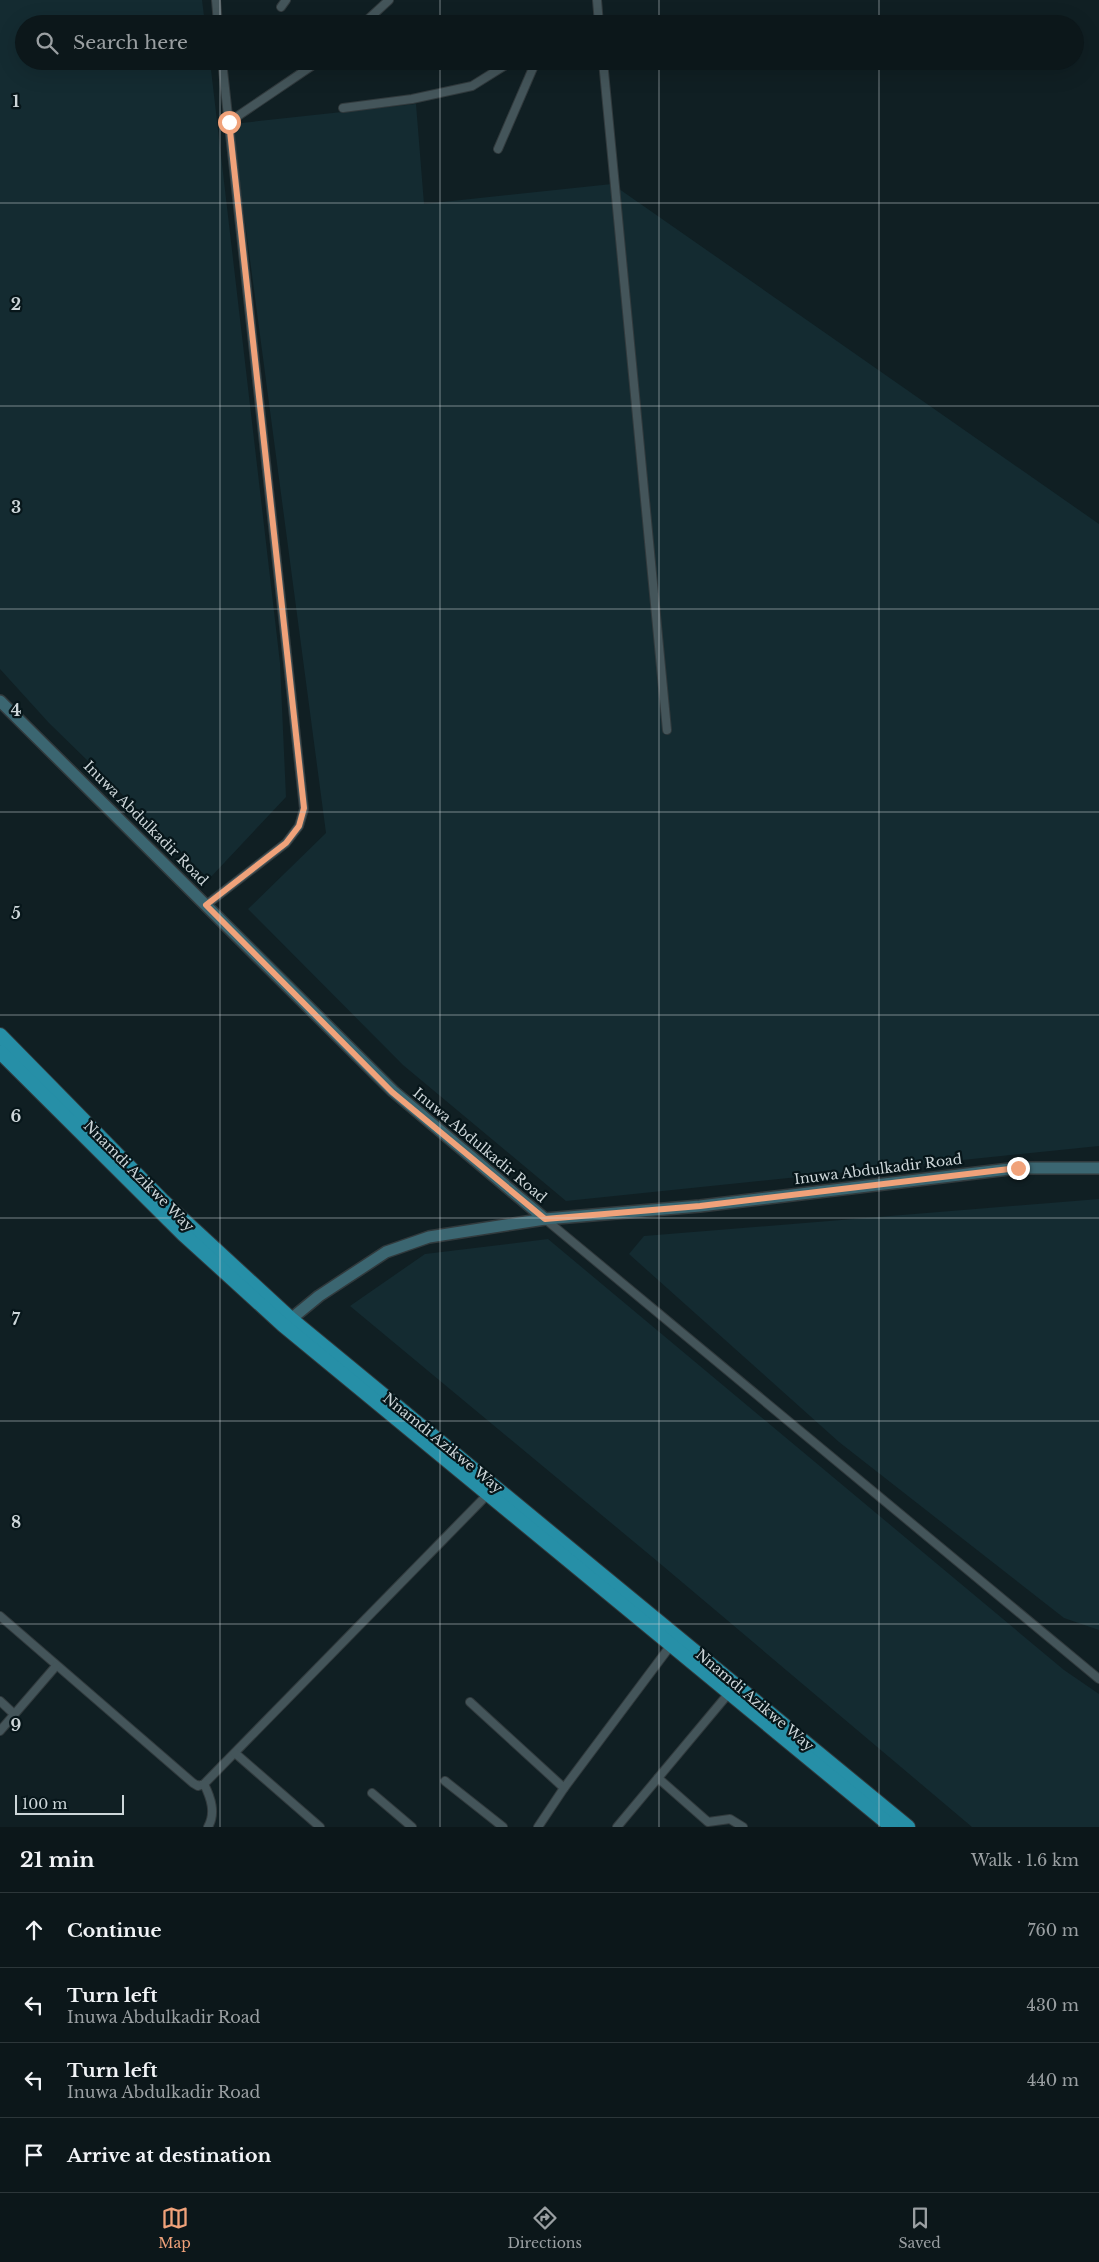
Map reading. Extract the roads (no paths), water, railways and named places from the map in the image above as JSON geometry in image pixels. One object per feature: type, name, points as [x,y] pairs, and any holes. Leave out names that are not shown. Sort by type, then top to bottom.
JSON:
[{"type":"highway","name":"Nnamdi Azikwe Way","points":[[0,1034],[163,1201],[287,1322],[908,1827]]},
{"type":"highway","name":"Nnamdi Azikwe Way","points":[[0,1052],[183,1234],[488,1494],[892,1827]]},
{"type":"street","points":[[216,0],[217,15]]},
{"type":"street","points":[[281,7],[286,0]]},
{"type":"street","points":[[373,15],[389,0]]},
{"type":"street","points":[[597,0],[598,15]]},
{"type":"street","points":[[206,905],[286,843],[299,826],[304,808],[223,70]]},
{"type":"street","points":[[229,122],[306,70]]},
{"type":"street","points":[[343,108],[412,99],[472,86],[498,70]]},
{"type":"street","points":[[498,149],[532,70]]},
{"type":"street","points":[[603,70],[667,730]]},
{"type":"street","name":"Inuwa Abdulkadir Road","points":[[0,701],[392,1092],[545,1219],[700,1206],[1018,1168],[1099,1168]]},
{"type":"street","points":[[287,1322],[319,1296],[386,1252],[429,1237],[545,1219],[1099,1679]]},
{"type":"street","points":[[0,1616],[198,1786],[204,1784],[235,1753],[488,1494]]},
{"type":"street","points":[[538,1827],[564,1788],[671,1645]]},
{"type":"street","points":[[0,1731],[56,1666]]},
{"type":"street","points":[[617,1827],[730,1693]]},
{"type":"street","points":[[0,1701],[14,1714]]},
{"type":"street","points":[[470,1702],[564,1788]]},
{"type":"street","points":[[235,1753],[318,1826]]},
{"type":"street","points":[[658,1778],[708,1822],[730,1819],[743,1827]]},
{"type":"street","points":[[445,1781],[503,1827]]},
{"type":"street","points":[[204,1784],[212,1807],[212,1821],[208,1827]]},
{"type":"street","points":[[372,1793],[412,1827]]},
{"type":"street","points":[[723,1827],[730,1819]]}]
